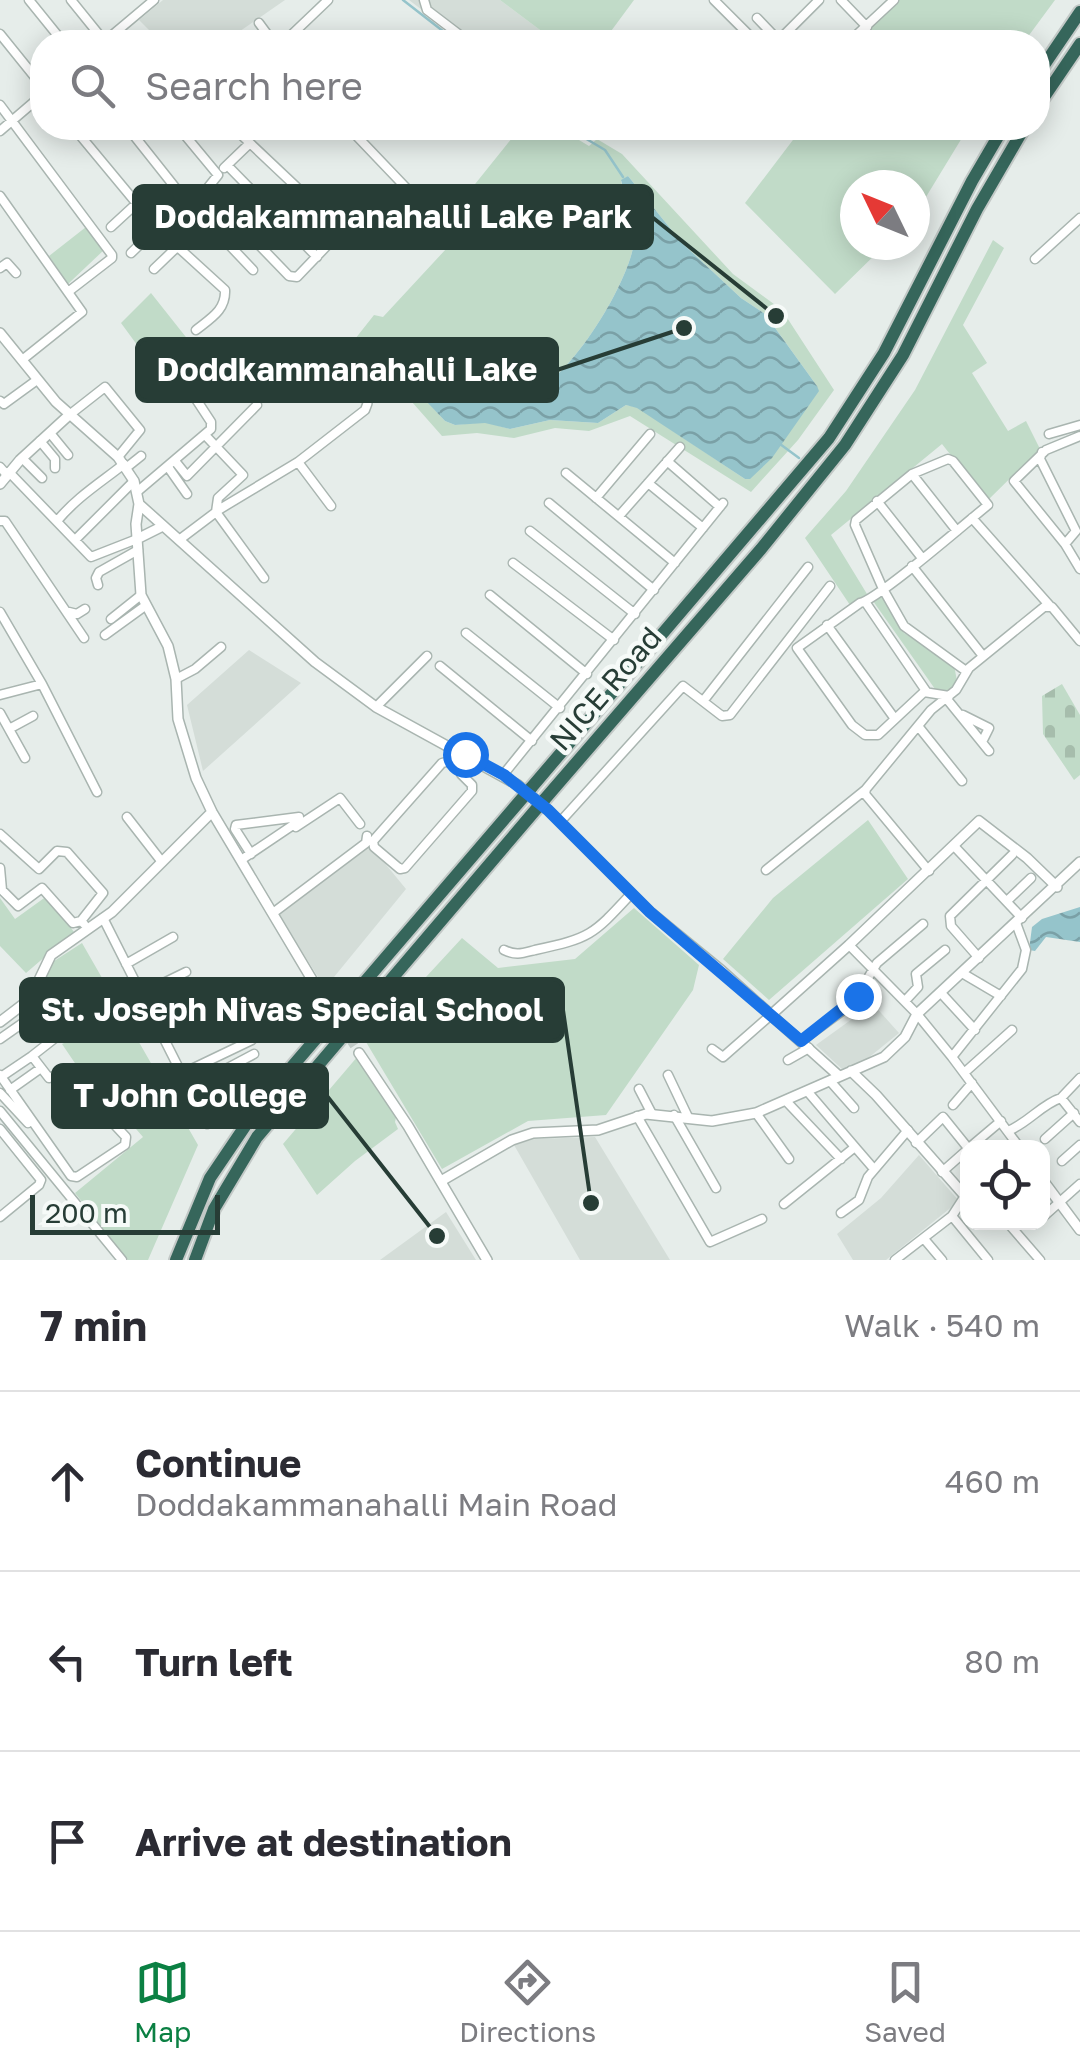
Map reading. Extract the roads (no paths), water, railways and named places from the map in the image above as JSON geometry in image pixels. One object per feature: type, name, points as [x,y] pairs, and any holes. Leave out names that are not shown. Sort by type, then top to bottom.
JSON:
[{"type":"highway","points":[[1050,56],[1080,12]]},
{"type":"highway","points":[[1050,88],[1080,44]]},
{"type":"highway","name":"NICE Road","points":[[176,1260],[210,1178],[260,1104],[812,460],[871,376],[995,140]]},
{"type":"highway","name":"NICE Road","points":[[194,1260],[214,1209],[257,1137],[828,468],[881,393],[1017,140]]},
{"type":"street","points":[[29,0],[53,30]]},
{"type":"street","points":[[122,30],[154,0]]},
{"type":"street","points":[[297,30],[328,0]]},
{"type":"street","points":[[424,0],[426,10],[453,30]]},
{"type":"street","points":[[714,0],[744,30]]},
{"type":"street","points":[[790,30],[819,0]]},
{"type":"street","points":[[841,0],[867,26]]},
{"type":"street","points":[[862,30],[894,0]]},
{"type":"street","points":[[77,2],[101,30]]},
{"type":"street","points":[[757,18],[768,30]]},
{"type":"street","points":[[259,23],[262,30]]},
{"type":"street","points":[[0,34],[30,71]]},
{"type":"street","points":[[0,104],[112,255],[68,292]]},
{"type":"street","points":[[0,131],[30,105]]},
{"type":"street","points":[[84,140],[157,228],[225,290],[225,302],[218,312],[196,330]]},
{"type":"street","points":[[138,140],[178,191],[253,270]]},
{"type":"street","points":[[189,140],[218,175]]},
{"type":"street","points":[[247,140],[340,227],[341,233],[297,277],[289,276],[206,190],[250,143]]},
{"type":"street","points":[[361,140],[454,238]]},
{"type":"street","points":[[228,165],[316,257]]},
{"type":"street","points":[[0,196],[82,312],[22,360]]},
{"type":"street","points":[[111,227],[136,204]]},
{"type":"street","points":[[1035,260],[1080,218]]},
{"type":"street","points":[[6,227],[17,219]]},
{"type":"street","points":[[131,253],[157,228]]},
{"type":"street","points":[[154,269],[178,246]]},
{"type":"street","points":[[0,268],[7,263],[16,273]]},
{"type":"street","points":[[0,334],[68,416],[123,463],[134,480],[139,504],[137,544],[143,600],[168,646],[176,680],[178,720],[196,778],[212,812],[320,993]]},
{"type":"street","points":[[138,492],[211,430],[190,390],[165,360]]},
{"type":"street","points":[[179,540],[216,512],[298,462],[368,404],[368,389],[348,361]]},
{"type":"street","points":[[190,390],[192,381],[202,375],[228,379]]},
{"type":"street","points":[[0,401],[10,401],[37,380]]},
{"type":"street","points":[[57,521],[81,495],[104,483],[123,463],[140,430],[105,387],[4,474],[91,556],[137,544]]},
{"type":"street","points":[[171,464],[187,476],[257,405]]},
{"type":"street","points":[[1050,434],[1080,426]]},
{"type":"street","points":[[50,432],[68,454]]},
{"type":"street","points":[[596,498],[650,434]]},
{"type":"street","points":[[205,435],[243,475],[218,498],[216,512],[264,578]]},
{"type":"street","points":[[1080,436],[1042,452],[1014,482],[1065,544],[1080,569]]},
{"type":"street","points":[[40,441],[55,459],[55,468]]},
{"type":"street","points":[[618,516],[680,446]]},
{"type":"street","points":[[1042,452],[1040,459],[1076,531],[1065,544]]},
{"type":"street","points":[[123,463],[142,456]]},
{"type":"street","points":[[22,458],[42,478]]},
{"type":"street","points":[[926,691],[875,736],[858,732],[798,651],[800,644],[860,603],[866,603],[883,589],[972,518],[988,506],[953,460],[948,459],[912,474],[877,501],[855,525],[883,589],[904,626],[966,671]]},
{"type":"street","points":[[504,775],[721,505],[667,461]]},
{"type":"street","points":[[298,462],[331,506]]},
{"type":"street","points":[[171,464],[187,494]]},
{"type":"street","points":[[566,473],[675,563]]},
{"type":"street","points":[[912,474],[956,531]]},
{"type":"street","points":[[74,540],[134,480]]},
{"type":"street","points":[[648,483],[702,528]]},
{"type":"street","points":[[877,501],[922,558]]},
{"type":"street","points":[[549,502],[654,590]]},
{"type":"street","points":[[139,504],[315,662],[376,708],[504,775],[560,822],[632,894],[805,1044],[854,1108]]},
{"type":"street","points":[[972,518],[1080,640]]},
{"type":"street","points":[[0,521],[5,521],[84,638]]},
{"type":"street","points":[[98,585],[99,572],[163,526]]},
{"type":"street","points":[[530,532],[635,614]]},
{"type":"street","points":[[512,563],[614,640]]},
{"type":"street","points":[[912,566],[983,656]]},
{"type":"street","points":[[704,700],[808,567]]},
{"type":"street","points":[[560,822],[681,688],[686,686],[722,716],[730,715],[830,586]]},
{"type":"street","points":[[490,595],[587,674]]},
{"type":"street","points":[[112,619],[143,600]]},
{"type":"street","points":[[105,635],[143,600]]},
{"type":"street","points":[[866,603],[926,691],[948,697],[989,751]]},
{"type":"street","points":[[766,870],[865,790],[918,726],[948,697],[966,671],[1050,606]]},
{"type":"street","points":[[69,612],[77,614],[85,608]]},
{"type":"street","points":[[0,612],[42,684],[96,792]]},
{"type":"street","points":[[827,626],[894,719]]},
{"type":"street","points":[[466,633],[560,708]]},
{"type":"street","points":[[176,680],[220,647]]},
{"type":"street","points":[[376,708],[426,656]]},
{"type":"street","points":[[440,666],[532,742]]},
{"type":"street","points":[[0,695],[42,684]]},
{"type":"street","points":[[0,713],[25,758]]},
{"type":"street","points":[[959,713],[989,728],[982,742]]},
{"type":"street","points":[[9,729],[34,716]]},
{"type":"street","points":[[918,726],[962,781]]},
{"type":"street","points":[[460,774],[472,790],[405,868],[400,869],[374,847],[373,841],[442,763],[455,760],[462,752]]},
{"type":"street","points":[[865,790],[929,871]]},
{"type":"street","points":[[242,862],[338,799],[343,800],[360,824]]},
{"type":"street","points":[[82,926],[102,918],[212,812]]},
{"type":"street","points":[[127,816],[162,862]]},
{"type":"street","points":[[242,862],[299,821],[299,817],[236,825],[251,854]]},
{"type":"street","points":[[712,1049],[723,1057],[849,945],[976,823],[982,821],[1057,887]]},
{"type":"street","points":[[0,834],[39,869],[42,888],[82,926]]},
{"type":"street","points":[[272,913],[366,843],[367,836]]},
{"type":"street","points":[[952,1057],[1022,969],[1026,950],[1019,921],[1007,901],[954,846]]},
{"type":"street","points":[[0,1022],[33,994],[51,955],[82,926],[103,892],[63,850],[39,869]]},
{"type":"street","points":[[979,958],[949,920],[1012,855]]},
{"type":"street","points":[[440,1181],[512,1140],[546,1130],[598,1130],[652,1114],[712,1121],[756,1113],[884,1057],[905,1037],[917,1014],[1080,862]]},
{"type":"street","points":[[0,868],[2,890],[18,906],[42,888]]},
{"type":"street","points":[[1007,901],[1031,878]]},
{"type":"street","points":[[504,950],[517,954],[574,943],[598,929],[632,894]]},
{"type":"street","points":[[102,918],[206,1124]]},
{"type":"street","points":[[788,1060],[856,1000],[872,969],[924,924]]},
{"type":"street","points":[[126,964],[173,938]]},
{"type":"street","points":[[849,945],[917,1014],[1014,1140]]},
{"type":"street","points":[[904,1001],[918,987],[918,972],[945,950]]},
{"type":"street","points":[[141,994],[186,972]]},
{"type":"street","points":[[962,973],[1001,996]]},
{"type":"street","points":[[941,992],[975,1030]]},
{"type":"street","points":[[32,1056],[49,1078],[70,1068],[127,1140],[74,1178],[1,1076],[63,1033],[33,994]]},
{"type":"street","points":[[161,1034],[216,1008]]},
{"type":"street","points":[[0,1039],[43,1009]]},
{"type":"street","points":[[964,1073],[1012,1030]]},
{"type":"street","points":[[181,1074],[252,1040]]},
{"type":"street","points":[[359,1053],[487,1260]]},
{"type":"street","points":[[188,1088],[254,1054]]},
{"type":"street","points":[[10,1090],[41,1068]]},
{"type":"street","points":[[851,1071],[960,1190]]},
{"type":"street","points":[[668,1075],[688,1117]]},
{"type":"street","points":[[1008,1132],[1061,1098],[1080,1078]]},
{"type":"street","points":[[952,1105],[972,1083]]},
{"type":"street","points":[[639,1089],[652,1114]]},
{"type":"street","points":[[808,1092],[874,1169]]},
{"type":"street","points":[[0,1093],[48,1145]]},
{"type":"street","points":[[1046,1139],[1077,1116],[1061,1098]]},
{"type":"street","points":[[786,1101],[840,1159]]},
{"type":"street","points":[[0,1111],[122,1260]]},
{"type":"street","points":[[756,1113],[789,1159]]},
{"type":"street","points":[[674,1115],[716,1188]]},
{"type":"street","points":[[637,1116],[710,1242],[762,1218]]},
{"type":"street","points":[[916,1143],[943,1117],[962,1140]]},
{"type":"street","points":[[978,1140],[1001,1121]]},
{"type":"street","points":[[0,1129],[41,1180],[0,1217]]},
{"type":"street","points":[[841,1213],[860,1200],[874,1169],[908,1130]]},
{"type":"street","points":[[1062,1160],[1080,1146]]},
{"type":"street","points":[[784,1204],[855,1147]]},
{"type":"street","points":[[942,1172],[960,1155]]},
{"type":"street","points":[[1050,1211],[1080,1184]]},
{"type":"street","points":[[1050,1189],[1080,1230]]},
{"type":"street","points":[[900,1259],[952,1216],[960,1205]]},
{"type":"street","points":[[952,1216],[988,1260]]},
{"type":"street","points":[[1014,1230],[1040,1260]]},
{"type":"street","points":[[925,1240],[942,1260]]},
{"type":"water","points":[[628,176],[682,243],[741,298],[765,314],[817,386],[819,391],[772,458],[750,479],[637,408],[626,405],[598,423],[550,420],[510,429],[485,423],[455,425],[445,421],[404,378],[377,374],[363,359],[365,350],[393,342],[507,399],[526,397],[547,384],[568,364],[605,312],[629,261],[634,226],[621,180]]},
{"type":"water","points":[[1080,907],[1080,942],[1046,937],[1035,951],[1029,950],[1032,927],[1042,919]]},
{"type":"waterway","points":[[403,0],[442,30]]},
{"type":"waterway","points":[[588,140],[605,150],[623,177]]},
{"type":"waterway","points":[[780,444],[799,458]]},
{"type":"tunnel","points":[[320,993],[359,1053]]},
{"type":"place","name":"Doddakammanahalli Lake Park","points":[[776,316]]},
{"type":"place","name":"Doddkammanahalli Lake","points":[[684,328]]},
{"type":"place","name":"St. Joseph Nivas Special School","points":[[591,1203]]},
{"type":"place","name":"T John College","points":[[437,1236]]}]
